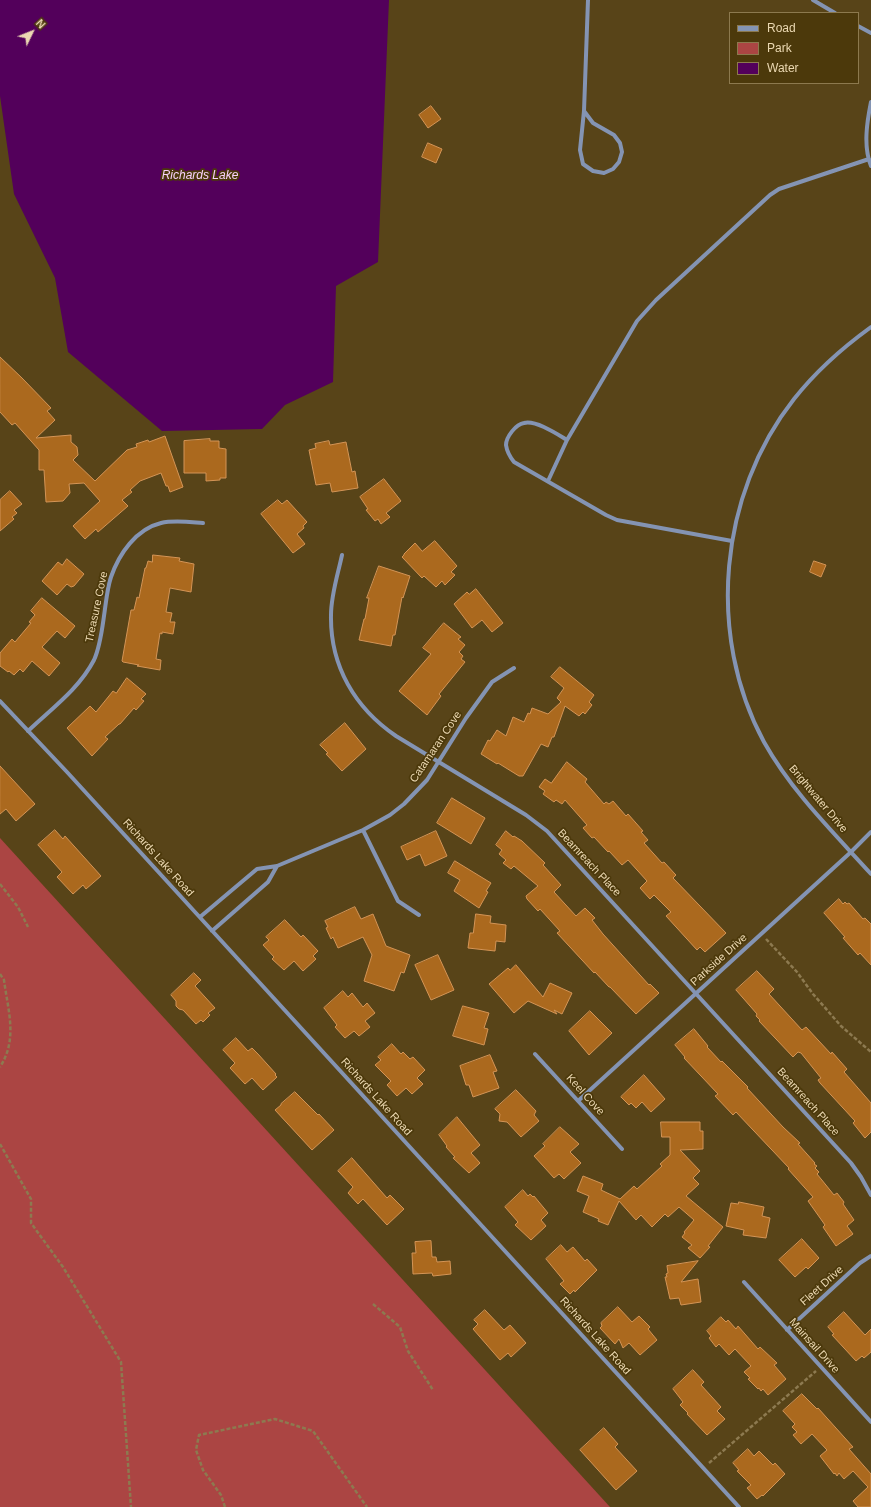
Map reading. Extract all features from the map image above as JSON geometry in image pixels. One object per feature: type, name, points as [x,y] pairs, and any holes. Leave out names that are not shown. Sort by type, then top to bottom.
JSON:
[{"type":"street","points":[[584,110],[593,124],[614,135],[620,143],[622,152],[619,162],[612,169],[604,172],[593,171],[583,164],[580,150],[584,110],[588,0]]},
{"type":"street","points":[[813,0],[833,12]]},
{"type":"street","points":[[859,27],[871,33]]},
{"type":"street","points":[[871,102],[867,121],[868,159],[871,166]]},
{"type":"street","points":[[548,481],[567,440],[632,328],[656,300],[770,195],[779,189],[868,159]]},
{"type":"street","name":"Brightwater Drive","points":[[871,327],[852,341],[815,374],[793,400],[772,431],[754,466],[742,497],[732,541],[728,579],[728,607],[731,639],[742,688],[752,715],[764,740],[794,787],[871,874]]},
{"type":"street","points":[[567,440],[536,424],[524,422],[515,428],[508,438],[506,445],[509,456],[514,462],[606,516],[617,520],[732,541]]},
{"type":"street","name":"Treasure Cove","points":[[28,731],[75,687],[86,674],[99,645],[111,578],[117,562],[126,548],[148,528],[160,524],[172,522],[203,523]]},
{"type":"street","name":"Beamreach Place","points":[[342,555],[331,614],[332,636],[336,656],[344,676],[368,714],[384,728],[526,815],[547,831],[851,1162],[871,1195]]},
{"type":"street","name":"Catamaran Cove","points":[[200,918],[257,869],[278,866],[363,830],[380,822],[404,804],[427,780],[466,718],[492,682],[514,668]]},
{"type":"street","name":"Richards Lake Road","points":[[0,701],[739,1507]]},
{"type":"street","points":[[363,830],[398,901],[419,915]]},
{"type":"street","name":"Parkside Drive","points":[[578,1101],[851,852],[871,832]]},
{"type":"street","points":[[212,931],[268,882],[278,866]]},
{"type":"street","name":"Keel Cove","points":[[535,1054],[622,1149]]},
{"type":"street","name":"Fleet Drive","points":[[787,1330],[860,1263],[871,1256]]},
{"type":"street","name":"Mainsail Drive","points":[[744,1282],[871,1422]]},
{"type":"path","points":[[0,884],[18,907],[28,927]]},
{"type":"path","points":[[761,934],[797,972],[813,994],[841,1026],[871,1052]]},
{"type":"path","points":[[0,974],[4,980],[11,1034],[6,1057],[0,1067]]},
{"type":"path","points":[[0,1144],[32,1199],[31,1223],[63,1267],[121,1362],[131,1507]]},
{"type":"path","points":[[373,1304],[400,1327],[408,1350],[433,1390]]},
{"type":"path","points":[[703,1468],[821,1367]]},
{"type":"path","points":[[225,1507],[221,1495],[203,1470],[196,1450],[199,1435],[275,1419],[313,1431],[367,1507]]},
{"type":"green space","points":[[0,838],[610,1507],[0,1507]]},
{"type":"water","name":"Richards Lake","points":[[0,0],[389,0],[378,262],[336,286],[333,382],[285,405],[262,429],[162,431],[68,352],[55,278],[14,194],[0,96]]},
{"type":"building","points":[[431,106],[441,119],[428,128],[419,115]]},
{"type":"building","points":[[428,143],[442,149],[436,163],[422,157]]},
{"type":"building","points":[[0,357],[51,408],[47,411],[55,420],[36,438],[71,435],[71,442],[77,447],[78,455],[73,460],[95,481],[127,450],[137,447],[136,444],[148,440],[149,442],[165,436],[183,487],[170,492],[161,473],[140,481],[130,490],[132,492],[122,500],[128,506],[98,532],[96,529],[85,539],[73,526],[100,501],[84,483],[69,484],[70,493],[63,501],[46,502],[44,470],[39,470],[39,450],[15,423],[12,425],[0,412]]},
{"type":"building","points":[[210,439],[210,441],[219,441],[219,448],[226,449],[226,478],[206,481],[206,473],[184,473],[184,441]]},
{"type":"building","points":[[329,441],[330,445],[346,442],[352,472],[355,471],[358,488],[332,492],[330,483],[316,485],[309,450],[316,448],[315,444]]},
{"type":"building","points":[[384,479],[401,501],[386,513],[390,517],[381,524],[378,519],[375,521],[366,510],[368,509],[360,497]]},
{"type":"building","points":[[10,491],[22,504],[14,510],[17,513],[12,517],[14,519],[0,531],[0,500]]},
{"type":"building","points":[[278,500],[282,504],[287,500],[307,522],[303,526],[304,528],[297,534],[305,544],[293,553],[261,514]]},
{"type":"building","points":[[435,541],[457,566],[451,572],[455,575],[445,585],[442,581],[436,587],[424,576],[422,578],[402,557],[415,543],[422,551]]},
{"type":"building","points":[[153,555],[180,558],[179,561],[194,564],[191,592],[170,588],[166,612],[172,613],[170,622],[175,622],[173,634],[160,633],[156,659],[161,660],[160,670],[137,666],[139,665],[122,661],[131,610],[134,610],[137,597],[139,598],[145,568],[148,561],[152,562]]},
{"type":"building","points":[[67,559],[84,574],[74,586],[71,587],[67,584],[57,595],[42,581],[58,562],[62,565]]},
{"type":"building","points":[[814,561],[826,565],[821,577],[810,572]]},
{"type":"building","points":[[379,566],[410,576],[403,598],[402,597],[395,635],[393,635],[391,646],[359,640],[369,598],[367,598]]},
{"type":"building","points":[[476,589],[503,623],[492,632],[482,620],[472,628],[454,604],[467,592],[469,594]]},
{"type":"building","points":[[42,598],[75,626],[65,638],[57,631],[42,647],[60,663],[49,676],[32,661],[23,672],[20,669],[14,675],[0,666],[0,653],[12,639],[15,642],[31,623],[29,622],[35,615],[31,611]]},
{"type":"building","points":[[444,623],[461,637],[458,639],[465,645],[459,652],[463,656],[461,659],[465,662],[439,694],[441,696],[427,715],[399,691],[431,654],[423,648]]},
{"type":"building","points":[[560,667],[594,695],[589,702],[592,705],[585,714],[583,712],[579,716],[565,706],[554,737],[552,737],[548,747],[541,744],[523,776],[519,776],[481,754],[488,740],[490,741],[497,730],[506,736],[513,717],[524,722],[528,713],[530,714],[532,708],[548,714],[561,702],[557,698],[564,688],[551,677]]},
{"type":"building","points":[[127,678],[146,694],[141,699],[144,701],[136,710],[134,708],[120,724],[105,737],[108,739],[92,756],[67,728],[90,706],[96,712],[113,691],[116,693]]},
{"type":"building","points":[[345,723],[366,749],[342,771],[326,754],[328,753],[320,745]]},
{"type":"building","points":[[567,762],[587,779],[585,782],[604,804],[606,802],[609,804],[613,801],[626,816],[628,814],[643,831],[641,832],[648,840],[644,843],[662,863],[664,862],[676,875],[673,878],[726,933],[705,952],[700,947],[697,950],[666,916],[671,912],[654,895],[650,899],[640,888],[647,881],[628,860],[622,865],[594,837],[592,838],[583,828],[587,825],[565,800],[562,804],[556,800],[554,802],[543,794],[545,791],[539,787],[545,779],[551,783]]},
{"type":"building","points":[[0,766],[35,804],[16,821],[6,809],[0,814]]},
{"type":"building","points":[[452,798],[485,818],[471,844],[437,823]]},
{"type":"building","points":[[55,830],[63,839],[65,836],[101,876],[86,889],[83,885],[73,894],[57,877],[62,872],[38,845]]},
{"type":"building","points":[[436,831],[447,856],[425,866],[420,854],[407,860],[401,847]]},
{"type":"building","points":[[506,831],[513,837],[514,836],[522,841],[545,863],[543,865],[561,885],[554,892],[576,916],[585,908],[595,918],[592,920],[603,934],[649,985],[650,984],[659,993],[636,1014],[595,972],[594,973],[557,933],[560,931],[540,909],[538,911],[527,899],[526,896],[538,886],[514,866],[511,869],[503,863],[506,860],[499,854],[502,850],[496,845]]},
{"type":"building","points":[[455,861],[491,883],[479,908],[454,891],[460,880],[448,873]]},
{"type":"building","points":[[839,899],[843,904],[845,902],[847,904],[849,903],[863,919],[865,918],[871,924],[871,965],[860,953],[858,955],[843,938],[845,937],[824,913]]},
{"type":"building","points":[[355,907],[361,919],[373,914],[386,946],[410,955],[404,973],[401,972],[394,991],[364,981],[372,955],[363,937],[338,948],[333,937],[331,939],[326,928],[328,927],[325,921]]},
{"type":"building","points":[[476,914],[491,916],[490,923],[506,925],[505,942],[496,941],[495,951],[468,948],[470,933],[473,933]]},
{"type":"building","points":[[285,920],[301,937],[303,935],[318,951],[313,956],[316,959],[303,971],[294,961],[284,970],[272,959],[274,957],[263,945],[269,940],[266,937]]},
{"type":"building","points":[[438,955],[454,990],[431,1000],[415,965]]},
{"type":"building","points":[[516,965],[543,997],[550,983],[572,993],[562,1014],[554,1010],[557,1014],[528,1001],[514,1013],[489,984],[508,968],[510,970]]},
{"type":"building","points":[[757,971],[774,989],[769,994],[802,1030],[806,1027],[831,1054],[832,1052],[847,1069],[844,1072],[871,1103],[871,1132],[865,1138],[853,1123],[855,1121],[820,1083],[818,1080],[821,1078],[801,1053],[798,1052],[793,1057],[759,1021],[760,1020],[756,1016],[757,1014],[736,990]]},
{"type":"building","points":[[194,973],[201,980],[195,986],[215,1008],[208,1013],[210,1015],[203,1022],[201,1020],[196,1024],[183,1010],[176,1006],[176,1001],[171,995]]},
{"type":"building","points":[[343,991],[348,997],[352,993],[363,1007],[367,1003],[375,1013],[365,1021],[370,1027],[359,1036],[354,1031],[345,1038],[335,1027],[337,1025],[324,1008]]},
{"type":"building","points":[[463,1006],[489,1013],[484,1028],[488,1029],[484,1045],[453,1036]]},
{"type":"building","points":[[590,1011],[612,1033],[589,1055],[569,1031]]},
{"type":"building","points":[[694,1029],[708,1046],[707,1047],[748,1087],[747,1088],[783,1127],[800,1143],[798,1144],[817,1166],[815,1168],[819,1172],[817,1174],[834,1195],[837,1193],[844,1202],[843,1204],[854,1220],[847,1226],[853,1234],[836,1246],[823,1227],[825,1225],[808,1201],[813,1197],[788,1169],[789,1168],[736,1112],[733,1115],[715,1096],[718,1094],[684,1058],[685,1057],[675,1045]]},
{"type":"building","points":[[236,1038],[248,1051],[252,1048],[276,1074],[275,1075],[277,1077],[263,1090],[252,1078],[245,1084],[230,1068],[235,1063],[223,1050]]},
{"type":"building","points":[[392,1044],[401,1054],[403,1052],[410,1059],[413,1057],[425,1070],[417,1078],[423,1084],[412,1094],[406,1088],[397,1096],[387,1085],[391,1081],[375,1065],[381,1060],[378,1057]]},
{"type":"building","points":[[490,1055],[497,1071],[493,1072],[499,1088],[473,1097],[469,1085],[466,1085],[460,1066]]},
{"type":"building","points":[[644,1075],[665,1099],[651,1112],[642,1102],[636,1108],[631,1103],[629,1105],[621,1097]]},
{"type":"building","points":[[516,1090],[536,1111],[534,1115],[539,1121],[521,1137],[507,1122],[499,1121],[500,1114],[495,1109]]},
{"type":"building","points":[[295,1092],[334,1130],[312,1150],[275,1110]]},
{"type":"building","points":[[457,1117],[480,1145],[471,1153],[480,1163],[469,1173],[453,1158],[455,1157],[446,1147],[447,1146],[439,1135]]},
{"type":"building","points":[[661,1122],[700,1122],[700,1131],[703,1131],[703,1149],[680,1150],[700,1171],[693,1178],[699,1184],[686,1196],[723,1227],[708,1246],[710,1247],[700,1258],[688,1248],[692,1245],[682,1237],[685,1233],[684,1232],[694,1220],[679,1207],[668,1217],[665,1214],[652,1227],[641,1215],[636,1220],[619,1201],[608,1225],[583,1212],[589,1196],[577,1191],[583,1176],[603,1184],[601,1190],[620,1199],[634,1186],[637,1189],[662,1166],[660,1164],[670,1155],[670,1137],[662,1137]]},
{"type":"building","points":[[560,1127],[579,1144],[570,1152],[581,1163],[564,1179],[559,1174],[554,1178],[534,1156],[545,1146],[543,1144]]},
{"type":"building","points":[[352,1158],[387,1198],[390,1195],[404,1209],[387,1225],[363,1199],[358,1204],[348,1193],[353,1187],[338,1171]]},
{"type":"building","points":[[523,1190],[528,1196],[530,1194],[533,1197],[534,1196],[548,1213],[541,1220],[546,1226],[531,1240],[515,1225],[518,1222],[505,1207]]},
{"type":"building","points":[[739,1202],[764,1207],[762,1216],[770,1218],[766,1238],[743,1235],[744,1230],[726,1226],[731,1203],[738,1204]]},
{"type":"building","points":[[802,1239],[819,1258],[808,1269],[806,1267],[795,1277],[779,1260]]},
{"type":"building","points":[[431,1241],[432,1257],[436,1257],[437,1262],[450,1261],[451,1274],[433,1276],[432,1273],[413,1274],[412,1253],[416,1253],[415,1242]]},
{"type":"building","points":[[561,1245],[567,1252],[573,1247],[585,1261],[587,1259],[597,1270],[575,1292],[574,1290],[570,1294],[560,1284],[564,1281],[546,1259]]},
{"type":"building","points":[[698,1261],[681,1282],[698,1279],[701,1302],[681,1305],[679,1298],[670,1299],[665,1277],[667,1277],[666,1274],[668,1273],[667,1266]]},
{"type":"building","points":[[618,1307],[632,1322],[639,1316],[650,1327],[648,1329],[657,1340],[640,1355],[629,1343],[623,1348],[619,1339],[615,1344],[600,1328],[602,1326],[601,1323]]},
{"type":"building","points":[[485,1310],[504,1330],[510,1325],[526,1343],[511,1357],[508,1353],[500,1360],[473,1329],[478,1324],[474,1320]]},
{"type":"building","points":[[844,1312],[865,1335],[871,1329],[871,1352],[864,1358],[862,1356],[856,1361],[832,1335],[834,1334],[828,1327]]},
{"type":"building","points":[[721,1317],[726,1322],[728,1320],[736,1329],[738,1326],[758,1349],[760,1347],[777,1363],[774,1365],[786,1379],[768,1395],[763,1389],[761,1391],[759,1388],[758,1389],[748,1379],[750,1378],[744,1372],[751,1366],[735,1349],[729,1355],[719,1344],[716,1347],[709,1338],[711,1336],[707,1331]]},
{"type":"building","points":[[693,1370],[704,1382],[701,1385],[721,1407],[717,1411],[725,1419],[707,1435],[680,1405],[683,1402],[673,1389]]},
{"type":"building","points":[[802,1394],[817,1409],[818,1408],[853,1447],[849,1449],[871,1474],[871,1507],[858,1507],[853,1501],[868,1487],[853,1471],[844,1479],[839,1473],[837,1476],[820,1456],[827,1450],[812,1434],[801,1444],[793,1435],[797,1432],[792,1427],[795,1424],[783,1411]]},
{"type":"building","points":[[604,1428],[618,1444],[615,1447],[637,1471],[616,1490],[580,1450]]},
{"type":"building","points":[[748,1449],[754,1456],[759,1451],[773,1465],[775,1463],[785,1474],[763,1496],[762,1495],[757,1499],[747,1488],[751,1485],[737,1471],[739,1470],[733,1463]]}]
